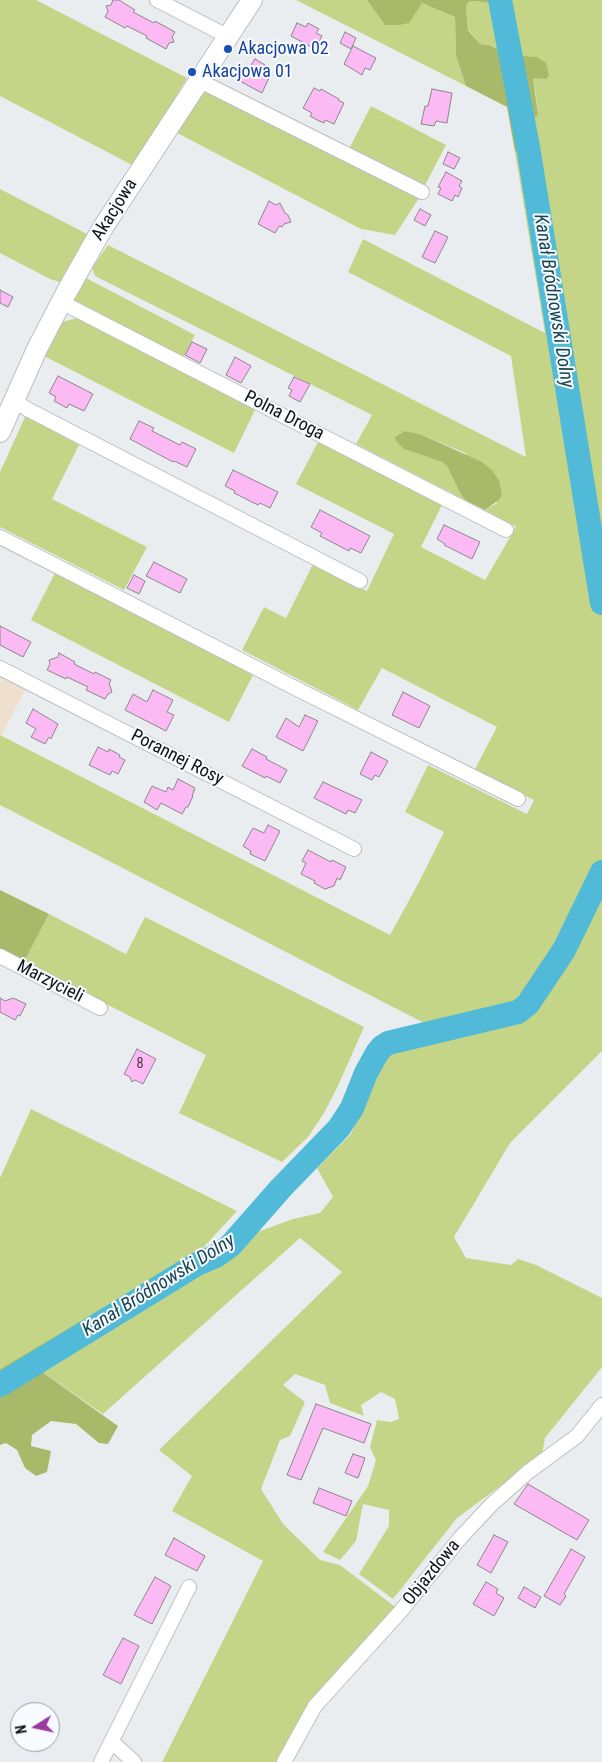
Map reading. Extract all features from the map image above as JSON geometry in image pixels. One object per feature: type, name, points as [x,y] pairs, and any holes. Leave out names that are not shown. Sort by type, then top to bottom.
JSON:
[{"type":"street","points":[[157,0],[227,36]]},
{"type":"street","name":"Akacjowa","points":[[0,432],[37,349],[102,229],[252,0]]},
{"type":"street","points":[[198,80],[422,192]]},
{"type":"street","name":"Polna Droga","points":[[61,302],[506,530]]},
{"type":"street","points":[[14,400],[27,409],[360,581]]},
{"type":"street","points":[[0,537],[301,691],[518,799]]},
{"type":"street","name":"Porannej Rosy","points":[[0,668],[354,849]]},
{"type":"street","name":"Marzycieli","points":[[0,956],[100,1008]]},
{"type":"street","name":"Objazdowa","points":[[284,1762],[315,1706],[400,1612],[461,1537],[492,1504],[528,1472],[577,1436],[602,1405]]},
{"type":"street","points":[[101,1762],[189,1587]]},
{"type":"street","points":[[112,1742],[134,1762]]},
{"type":"shaded area","points":[[0,676],[26,689],[1,736],[0,735]]},
{"type":"green space","points":[[0,0],[36,0],[187,78],[134,166],[0,96]]},
{"type":"green space","points":[[296,0],[367,0],[386,25],[391,25],[422,3],[455,17],[456,56],[466,86]]},
{"type":"green space","points":[[367,0],[510,0],[519,56],[537,57],[546,63],[549,75],[546,79],[533,78],[538,115],[532,120],[535,141],[515,152],[507,107],[466,86],[456,56],[455,17],[422,3],[409,23],[385,25]],"holes":[[[468,2],[489,3],[497,49],[489,45],[480,44],[468,30],[466,7]]]},
{"type":"green space","points":[[510,0],[602,0],[602,1051],[510,1143],[454,1237],[466,1258],[511,1265],[518,1259],[536,1265],[602,1298],[602,1367],[545,1438],[542,1455],[457,1518],[393,1599],[359,1574],[389,1526],[389,1510],[363,1504],[356,1541],[340,1560],[323,1552],[368,1486],[376,1460],[370,1447],[377,1420],[391,1422],[399,1419],[395,1399],[381,1392],[361,1405],[364,1416],[330,1403],[325,1385],[295,1374],[283,1385],[305,1402],[290,1436],[280,1440],[261,1489],[283,1524],[320,1560],[340,1565],[398,1609],[279,1762],[162,1762],[263,1561],[172,1511],[192,1476],[159,1450],[342,1272],[300,1238],[103,1414],[38,1369],[192,1279],[252,1234],[293,1219],[320,1213],[333,1197],[317,1168],[351,1134],[389,1052],[376,1036],[424,1023],[0,805],[0,735],[390,935],[444,832],[405,812],[428,765],[527,814],[534,800],[474,771],[497,727],[382,668],[358,710],[242,650],[264,607],[286,618],[313,564],[367,591],[394,534],[296,484],[319,440],[443,503],[421,547],[485,580],[516,527],[485,510],[497,503],[465,453],[420,434],[405,431],[404,449],[442,462],[447,466],[465,500],[356,444],[372,415],[95,276],[92,268],[108,245],[526,457],[511,356],[348,272],[363,239],[545,333],[515,152],[535,141],[532,120],[538,115],[533,78],[519,56]]},
{"type":"green space","points":[[468,2],[489,3],[497,49],[489,45],[480,44],[468,29],[466,7]]},
{"type":"green space","points":[[207,88],[419,198],[395,235],[361,229],[177,133]]},
{"type":"green space","points":[[371,106],[446,145],[424,187],[349,149]]},
{"type":"green space","points":[[0,189],[89,235],[63,283],[50,279],[0,253]]},
{"type":"green space","points":[[86,278],[195,335],[183,358],[72,302]]},
{"type":"green space","points":[[77,318],[256,408],[234,453],[44,356],[62,322]]},
{"type":"green space","points":[[26,415],[79,445],[52,499],[147,547],[124,590],[0,527],[0,472]]},
{"type":"green space","points":[[405,431],[420,434],[482,462],[492,470],[499,481],[502,494],[500,499],[485,510],[465,500],[447,466],[442,462],[404,449],[396,441],[395,437]]},
{"type":"green space","points":[[55,573],[253,675],[229,722],[31,620]]},
{"type":"green space","points":[[0,890],[49,914],[24,962],[0,950]]},
{"type":"green space","points":[[49,914],[126,954],[145,917],[364,1027],[337,1088],[324,1113],[308,1137],[282,1162],[179,1113],[206,1055],[24,962]]},
{"type":"green space","points":[[31,1109],[237,1211],[202,1249],[0,1369],[0,1178]]},
{"type":"green space","points":[[176,1265],[192,1279],[38,1369],[118,1426],[108,1444],[99,1443],[76,1424],[51,1421],[32,1435],[31,1446],[51,1451],[47,1472],[36,1476],[25,1468],[17,1450],[6,1443],[0,1445],[0,1369]]},
{"type":"building","points":[[113,0],[119,0],[135,10],[133,12],[175,32],[172,37],[174,42],[169,43],[166,49],[146,38],[147,36],[127,26],[125,28],[105,17],[108,11],[106,6],[111,5]]},
{"type":"building","points":[[297,23],[306,27],[308,23],[319,29],[316,33],[322,36],[315,49],[291,36]]},
{"type":"building","points":[[345,32],[356,38],[351,49],[340,43]]},
{"type":"building","points":[[353,46],[376,58],[370,70],[365,68],[362,75],[344,64]]},
{"type":"building","points":[[255,59],[270,68],[266,77],[269,78],[262,93],[234,78],[240,67],[247,71]]},
{"type":"building","points":[[314,88],[320,91],[321,89],[344,103],[334,124],[325,120],[324,123],[317,120],[310,116],[312,113],[303,108]]},
{"type":"building","points":[[432,89],[452,93],[447,123],[436,121],[434,126],[421,124],[425,106],[428,106]]},
{"type":"building","points":[[448,152],[460,158],[454,169],[443,164]]},
{"type":"building","points":[[446,172],[462,181],[459,186],[462,188],[458,197],[455,195],[452,201],[438,194],[441,188],[438,187]]},
{"type":"building","points":[[269,201],[276,205],[280,203],[291,222],[284,224],[282,227],[279,226],[275,233],[258,224]]},
{"type":"building","points":[[420,209],[431,215],[425,226],[414,220]]},
{"type":"building","points":[[435,231],[448,237],[435,263],[422,257]]},
{"type":"building","points":[[0,290],[13,297],[8,307],[0,303]]},
{"type":"building","points":[[192,342],[207,349],[200,363],[185,355]]},
{"type":"building","points":[[235,357],[251,366],[241,383],[226,375]]},
{"type":"building","points":[[58,376],[93,394],[84,411],[69,404],[67,408],[54,401],[56,397],[49,393]]},
{"type":"building","points":[[294,377],[310,384],[300,402],[289,396],[292,390],[288,388]]},
{"type":"building","points":[[139,421],[154,428],[152,431],[180,445],[182,442],[196,449],[187,467],[173,462],[130,439]]},
{"type":"building","points":[[233,470],[278,492],[270,508],[260,503],[258,505],[234,493],[235,491],[225,486]]},
{"type":"building","points":[[320,510],[370,536],[361,553],[350,548],[349,551],[320,536],[322,533],[311,527]]},
{"type":"building","points":[[444,525],[480,542],[472,559],[444,545],[437,539]]},
{"type":"building","points":[[154,562],[187,579],[180,593],[146,576]]},
{"type":"building","points":[[134,575],[145,581],[139,594],[127,588]]},
{"type":"building","points":[[0,626],[31,642],[23,657],[0,645]]},
{"type":"building","points":[[59,653],[75,662],[74,664],[111,680],[109,683],[112,692],[105,699],[86,690],[88,687],[47,670],[50,664],[49,660],[58,657]]},
{"type":"building","points":[[153,690],[173,700],[167,712],[174,715],[166,731],[125,710],[133,694],[147,702]]},
{"type":"building","points":[[403,692],[430,706],[419,728],[392,715]]},
{"type":"building","points":[[33,709],[58,724],[51,739],[49,737],[45,744],[31,737],[36,729],[26,723]]},
{"type":"building","points":[[305,715],[318,721],[303,751],[276,737],[286,718],[299,727]]},
{"type":"building","points":[[98,747],[108,752],[109,749],[125,760],[118,774],[112,771],[110,775],[89,765]]},
{"type":"building","points":[[252,749],[287,770],[280,783],[266,776],[265,778],[242,766]]},
{"type":"building","points":[[371,752],[388,761],[379,777],[375,775],[372,780],[360,774]]},
{"type":"building","points":[[178,779],[195,788],[188,807],[186,807],[182,814],[161,803],[157,810],[144,802],[152,786],[166,792],[168,787],[173,790]]},
{"type":"building","points":[[323,782],[362,800],[355,813],[348,810],[346,814],[314,798]]},
{"type":"building","points":[[268,825],[280,831],[265,861],[250,854],[251,851],[243,846],[253,828],[264,833]]},
{"type":"building","points":[[308,850],[331,862],[332,860],[346,867],[340,880],[337,878],[334,886],[325,889],[301,874],[306,863],[302,861]]},
{"type":"building","points":[[0,998],[5,1001],[13,998],[26,1004],[20,1016],[18,1015],[15,1020],[0,1012]]},
{"type":"building","points":[[137,1049],[156,1059],[143,1084],[135,1080],[132,1082],[130,1077],[124,1074]]},
{"type":"building","points":[[316,1404],[371,1424],[364,1443],[323,1428],[301,1480],[287,1475]]},
{"type":"building","points":[[353,1454],[365,1458],[358,1478],[345,1473]]},
{"type":"building","points":[[528,1484],[589,1520],[577,1540],[514,1504]]},
{"type":"building","points":[[319,1488],[352,1501],[346,1516],[313,1503]]},
{"type":"building","points":[[494,1535],[508,1542],[491,1573],[477,1565]]},
{"type":"building","points":[[174,1538],[205,1556],[197,1571],[165,1555]]},
{"type":"building","points":[[571,1549],[585,1557],[564,1594],[566,1596],[560,1605],[544,1596]]},
{"type":"building","points":[[155,1577],[171,1586],[152,1624],[134,1615]]},
{"type":"building","points":[[486,1582],[498,1589],[496,1593],[504,1598],[494,1616],[473,1604]]},
{"type":"building","points":[[524,1587],[541,1597],[535,1608],[518,1598]]},
{"type":"building","points":[[123,1638],[139,1646],[121,1684],[103,1675]]},
{"type":"waterway","name":"Kanał Bródnowski Dolny","points":[[500,0],[528,147],[602,603]]},
{"type":"waterway","name":"Kanał Bródnowski Dolny","points":[[0,1385],[197,1264],[216,1256],[230,1246],[281,1188],[339,1128],[352,1108],[366,1073],[382,1047],[388,1043],[518,1012],[528,1004],[564,950],[602,872]]},
{"type":"place","name":"Akacjowa 02","points":[[228,49]]},
{"type":"place","name":"Akacjowa 01","points":[[192,72]]}]
